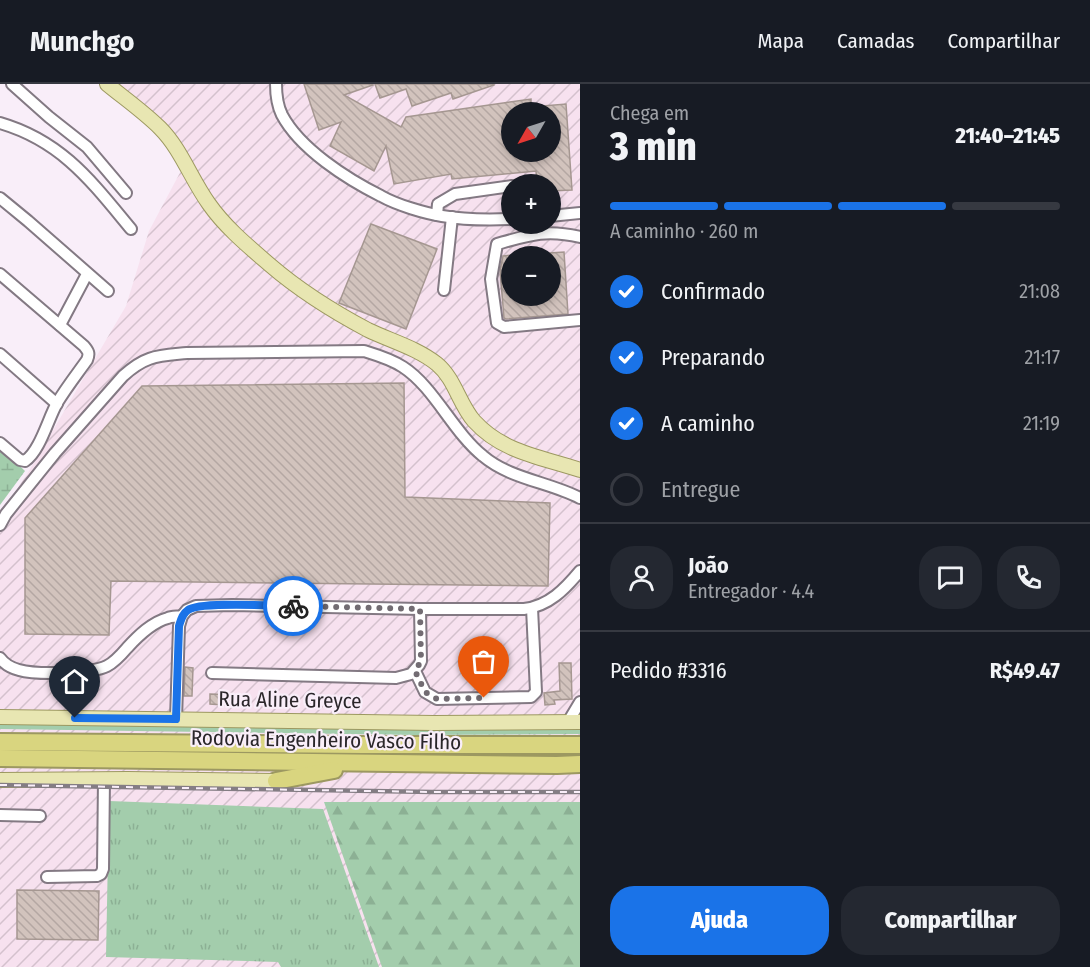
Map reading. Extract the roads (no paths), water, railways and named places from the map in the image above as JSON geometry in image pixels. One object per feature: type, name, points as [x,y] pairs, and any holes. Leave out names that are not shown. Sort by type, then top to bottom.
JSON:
[{"type":"highway","name":"Rodovia Engenheiro Vasco Filho","points":[[0,742],[580,745]]},
{"type":"highway","name":"Rodovia Engenheiro Vasco Filho","points":[[0,758],[374,764],[580,764]]},
{"type":"highway","points":[[276,781],[374,764]]},
{"type":"main road","points":[[107,84],[160,128],[175,147],[208,203],[227,225],[272,267],[336,312],[426,356],[439,365],[448,376],[474,421],[498,440],[524,454],[580,470]]},
{"type":"main road","name":"Rua Aline Greyce","points":[[0,717],[434,723],[574,722]]},
{"type":"main road","points":[[0,781],[104,779],[276,781]]},
{"type":"street","points":[[12,84],[87,147],[126,193]]},
{"type":"street","points":[[276,84],[276,100],[281,114],[299,140],[321,159],[382,197],[437,215],[501,219]]},
{"type":"street","points":[[0,123],[43,141],[72,162],[131,230]]},
{"type":"street","points":[[72,162],[87,147]]},
{"type":"street","points":[[102,194],[116,182]]},
{"type":"street","points":[[437,215],[438,204],[455,194],[501,188]]},
{"type":"street","points":[[0,198],[108,291]]},
{"type":"street","points":[[561,215],[580,213]]},
{"type":"street","points":[[444,290],[452,217]]},
{"type":"street","points":[[561,217],[580,223]]},
{"type":"street","points":[[530,234],[497,244],[491,279],[497,323],[504,327],[580,320]]},
{"type":"street","points":[[560,234],[580,237]]},
{"type":"street","points":[[0,273],[89,351],[87,360],[57,404],[42,436],[27,460],[20,460],[0,443]]},
{"type":"street","points":[[60,325],[87,274]]},
{"type":"street","points":[[0,525],[6,514],[56,453],[123,376],[135,365],[147,359],[187,353],[364,351],[389,359],[416,377],[465,439],[482,456],[498,466],[580,498]]},
{"type":"street","points":[[0,354],[57,404]]},
{"type":"street","points":[[176,719],[179,626],[187,610],[196,606],[532,608],[549,602],[580,571]]},
{"type":"street","points":[[415,671],[425,692],[437,699],[531,698],[536,692],[532,608]]},
{"type":"street","points":[[212,673],[396,678],[407,676],[415,671],[421,661],[420,609]]},
{"type":"street","points":[[0,658],[9,667],[21,671],[49,673],[101,669],[115,662],[141,634],[155,623],[182,616]]},
{"type":"street","points":[[574,722],[580,702]]},
{"type":"street","points":[[46,877],[101,874],[103,869],[104,779]]},
{"type":"street","points":[[0,815],[40,816]]},
{"type":"railway","points":[[0,785],[580,792]]}]
